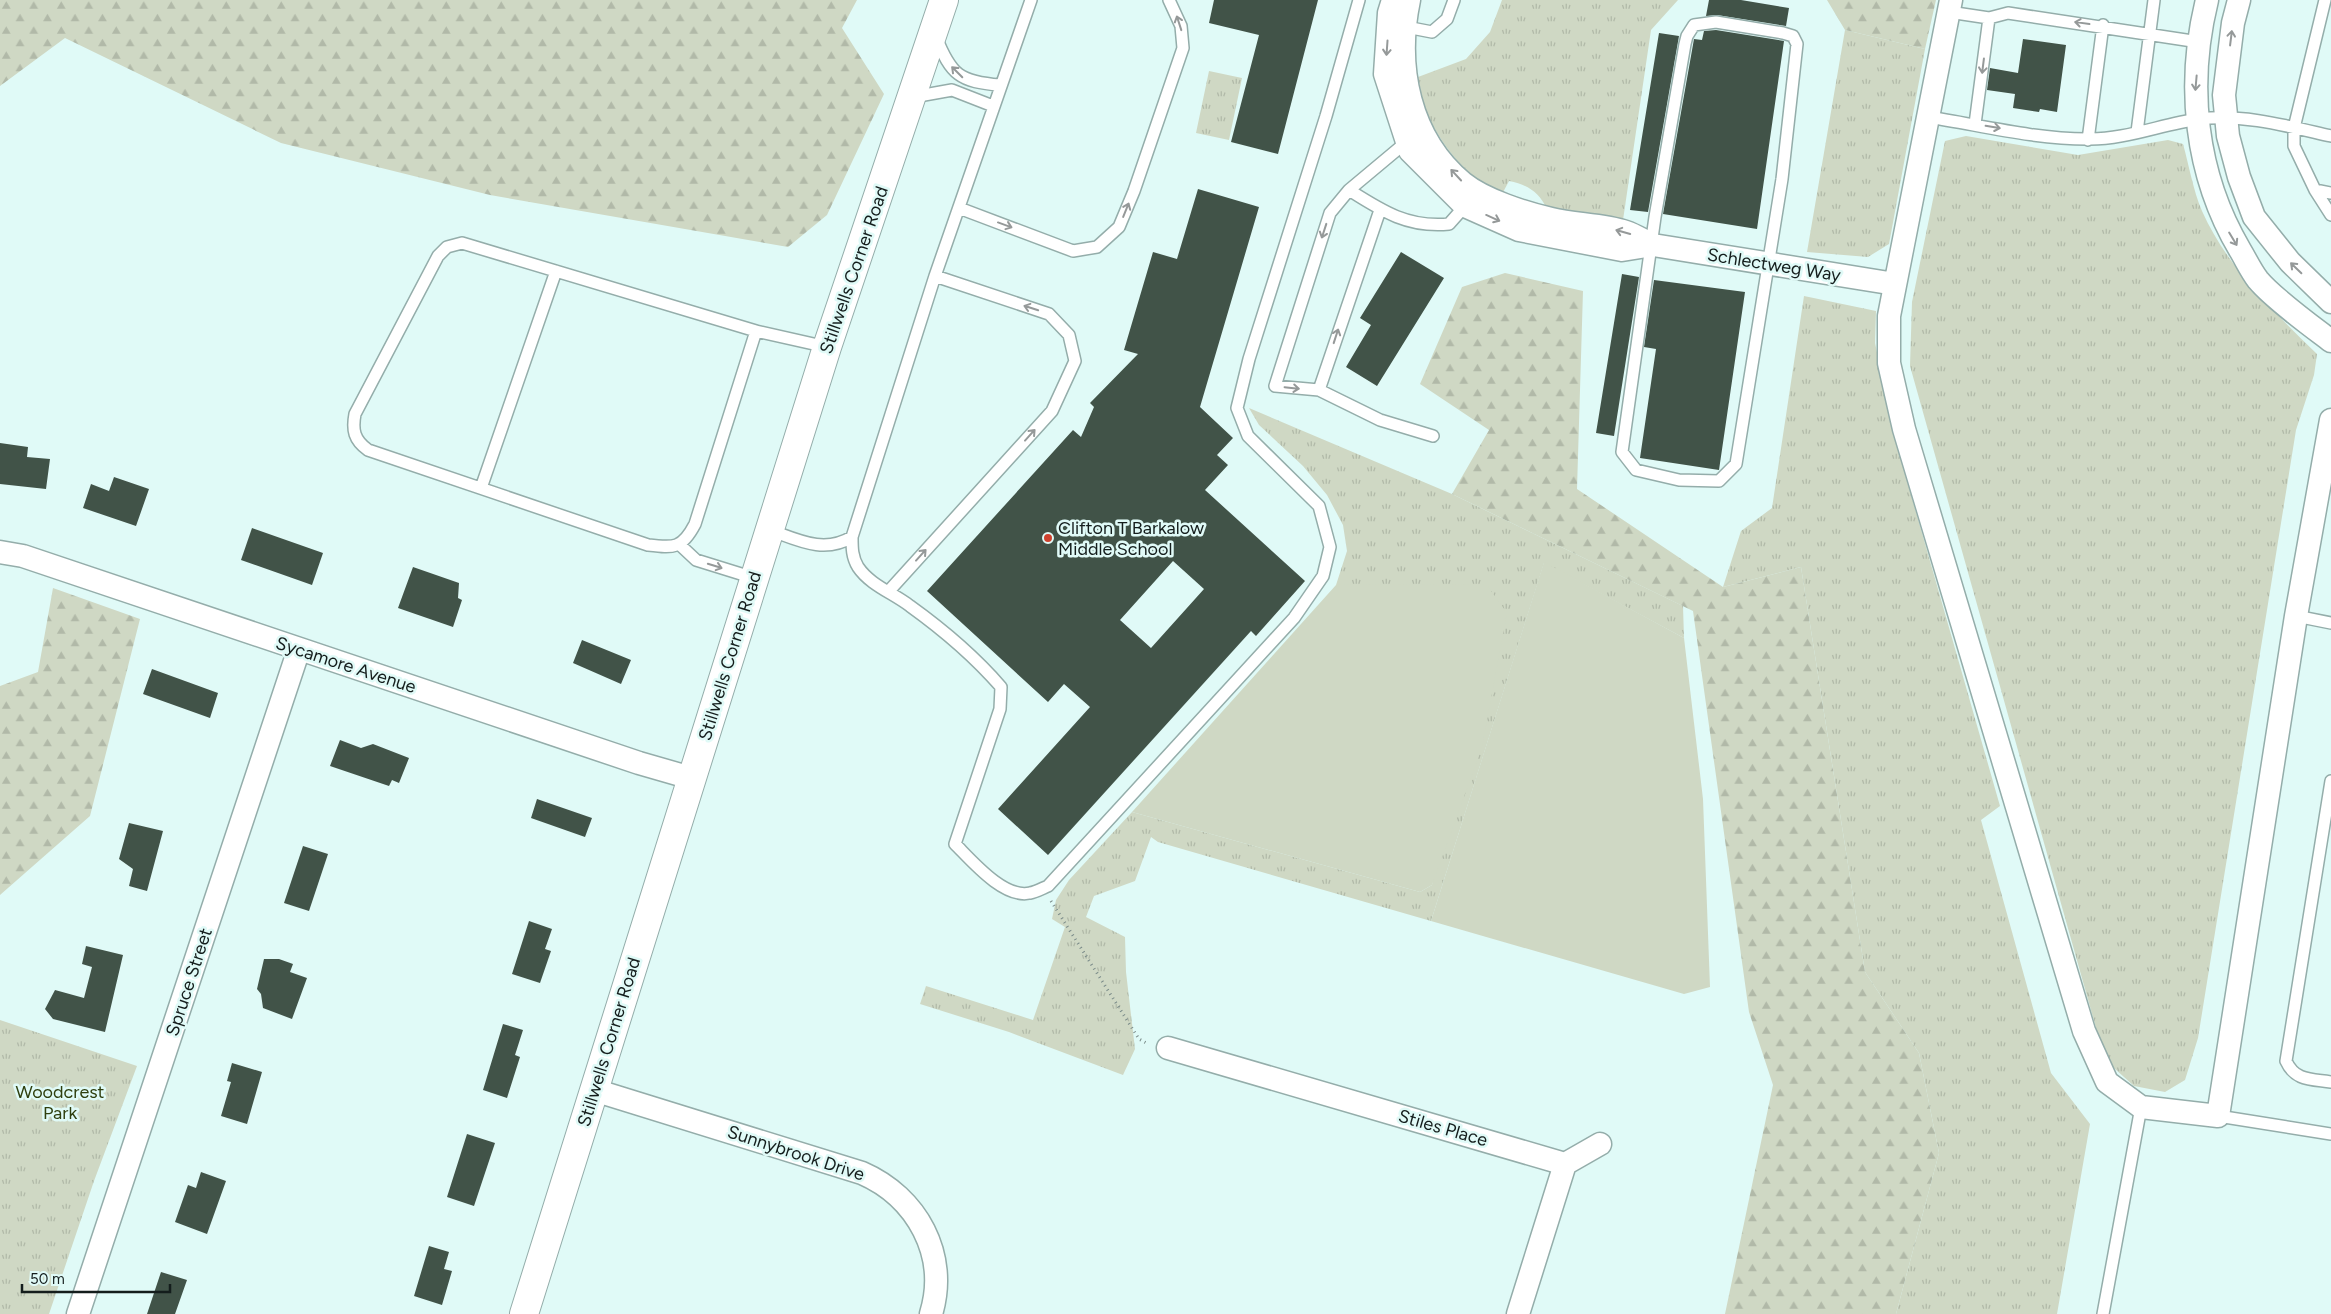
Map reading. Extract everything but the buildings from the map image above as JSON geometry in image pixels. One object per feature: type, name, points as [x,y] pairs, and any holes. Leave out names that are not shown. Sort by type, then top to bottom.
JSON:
[{"type":"street","name":"Stillwells Corner Road","points":[[524,1314],[754,578],[828,347],[944,0]]},
{"type":"street","name":"Schlectweg Way","points":[[1393,0],[1396,25]]},
{"type":"street","name":"Schlectweg Way","points":[[1409,0],[1396,25],[1385,74],[1414,136],[1428,145],[1464,184],[1500,203],[1550,219],[1625,232],[1653,245],[1895,284]]},
{"type":"street","points":[[2207,0],[2199,42],[2194,96],[2205,170],[2228,229],[2258,280],[2331,341]]},
{"type":"street","points":[[2239,0],[2233,23],[2224,95],[2226,117],[2239,177],[2254,217],[2290,262],[2331,302]]},
{"type":"street","points":[[1950,6],[1889,316],[1889,363],[1904,429],[2084,1031],[2108,1082],[2141,1107],[2218,1116],[2296,616],[2331,420]]},
{"type":"street","name":"Schlectweg Way","points":[[1414,136],[1410,151],[1465,206],[1519,230],[1622,250],[1653,245]]},
{"type":"street","name":"Sycamore Avenue","points":[[0,552],[23,556],[299,650],[691,778]]},
{"type":"street","name":"Spruce Street","points":[[78,1314],[299,650]]},
{"type":"street","name":"Stiles Place","points":[[1168,1048],[1566,1164]]},
{"type":"street","name":"Sunnybrook Drive","points":[[594,1090],[862,1173],[892,1190],[915,1214],[926,1232],[933,1252],[936,1286],[931,1314]]},
{"type":"street","points":[[1518,1314],[1566,1164],[1600,1144]]},
{"type":"lane","points":[[1031,0],[1000,84],[935,276],[852,537],[853,556],[859,568],[870,579],[910,605],[985,668],[1001,687],[1000,708],[956,844],[984,874],[1013,892],[1029,894],[1048,886],[1294,618],[1323,576],[1330,547],[1319,506],[1248,436],[1237,408],[1249,360],[1326,116],[1359,0]]},
{"type":"lane","points":[[959,208],[1073,251],[1097,247],[1119,227],[1183,48],[1181,26],[1170,0]]},
{"type":"lane","points":[[1396,25],[1432,32],[1447,19],[1454,0]]},
{"type":"lane","points":[[2138,132],[2154,0]]},
{"type":"lane","points":[[2325,0],[2294,128],[2294,146],[2315,190],[2331,215]]},
{"type":"lane","points":[[1950,6],[1989,18],[2008,12],[2103,25],[2199,42]]},
{"type":"lane","points":[[1975,124],[1989,18]]},
{"type":"lane","points":[[1716,22],[1783,32],[1793,36],[1797,44],[1782,179],[1768,264],[1736,464],[1719,481],[1679,480],[1636,470],[1622,452],[1656,217],[1685,44],[1694,25],[1716,22]]},
{"type":"lane","points":[[2088,140],[2103,25]]},
{"type":"lane","points":[[934,32],[943,54],[953,69],[964,79],[976,83],[1000,84]]},
{"type":"lane","points":[[912,98],[952,90],[993,106]]},
{"type":"lane","points":[[1928,117],[2088,140],[2197,120],[2226,117],[2260,120],[2331,136]]},
{"type":"lane","points":[[1414,136],[1349,190],[1330,213],[1275,386],[1319,390],[1380,420],[1433,436]]},
{"type":"lane","points":[[1349,190],[1387,214],[1431,225],[1449,224],[1465,206]]},
{"type":"lane","points":[[2315,190],[2331,193]]},
{"type":"lane","points":[[1319,390],[1343,314],[1380,210]]},
{"type":"lane","points":[[756,331],[695,524],[680,545],[670,548],[648,545],[368,450],[356,438],[353,428],[355,414],[438,256],[447,246],[462,243],[756,331],[828,347]]},
{"type":"lane","points":[[481,488],[556,271]]},
{"type":"lane","points":[[888,592],[1052,411],[1075,361],[1069,335],[1049,314],[935,276]]},
{"type":"lane","points":[[770,530],[812,545],[828,546],[841,544],[852,537]]},
{"type":"lane","points":[[680,545],[696,560],[754,578]]},
{"type":"lane","points":[[2296,616],[2331,623]]},
{"type":"lane","points":[[2331,781],[2286,1061],[2290,1072],[2302,1078],[2331,1082]]},
{"type":"lane","points":[[2103,1314],[2141,1107]]},
{"type":"lane","points":[[2218,1116],[2331,1134]]},
{"type":"path","points":[[1043,888],[1139,1038],[1150,1045],[1168,1048]]},
{"type":"green space","points":[[0,0],[857,0],[842,28],[884,94],[827,215],[788,247],[490,195],[281,143],[65,38],[0,86]]},
{"type":"green space","points":[[1502,0],[1678,0],[1651,30],[1623,220],[1547,209],[1532,190],[1509,181],[1501,196],[1477,179],[1457,160],[1432,124],[1423,103],[1418,77],[1466,59],[1490,32]]},
{"type":"green space","points":[[1827,0],[1936,0],[1925,49],[1845,30]]},
{"type":"green space","points":[[1845,30],[1925,49],[1889,244],[1868,257],[1807,252]]},
{"type":"green space","points":[[1209,71],[1242,78],[1229,140],[1196,133]]},
{"type":"green space","points":[[1966,136],[2078,155],[2168,140],[2183,144],[2202,211],[2224,251],[2268,305],[2317,354],[2314,375],[2296,430],[2198,1038],[2185,1080],[2165,1092],[2134,1086],[2105,1060],[1910,366],[1912,302],[1945,141]]},
{"type":"green space","points":[[1505,273],[1583,291],[1577,489],[1723,587],[1801,567],[1865,972],[1919,1053],[1939,1153],[1896,1314],[1725,1314],[1773,1085],[1749,1012],[1693,611],[1452,494],[1489,430],[1420,384],[1462,287]]},
{"type":"green space","points":[[1804,296],[1876,311],[1875,343],[1896,442],[2000,806],[1981,820],[2051,1073],[2090,1124],[2057,1314],[1896,1314],[1939,1153],[1919,1053],[1865,972],[1801,567],[1723,587],[1741,531],[1772,508]]},
{"type":"green space","points":[[1249,408],[1452,494],[1683,606],[1684,638],[1544,563],[1431,921],[1158,842],[1151,837],[1135,881],[1094,896],[1086,917],[1125,937],[1126,972],[1135,1049],[1123,1075],[1009,1032],[920,1004],[926,986],[1033,1020],[1065,927],[1052,919],[1056,900],[1069,880],[1132,812],[1420,892],[1432,885],[1486,586],[1336,585],[1347,551],[1343,525],[1327,495],[1303,466],[1259,425]]},
{"type":"green space","points":[[1544,562],[1684,638],[1703,799],[1710,987],[1684,994],[1431,921]]},
{"type":"green space","points":[[1486,584],[1507,613],[1482,747],[1432,885],[1420,892],[1132,812],[1336,585]]},
{"type":"green space","points":[[53,588],[140,619],[90,816],[0,895],[0,686],[38,672]]},
{"type":"green space","name":"Woodcrest Park","points":[[0,1020],[137,1066],[94,1181],[49,1314],[0,1314]]},
{"type":"place","name":"Clifton T Barkalow Middle School","points":[[1048,538]]}]
